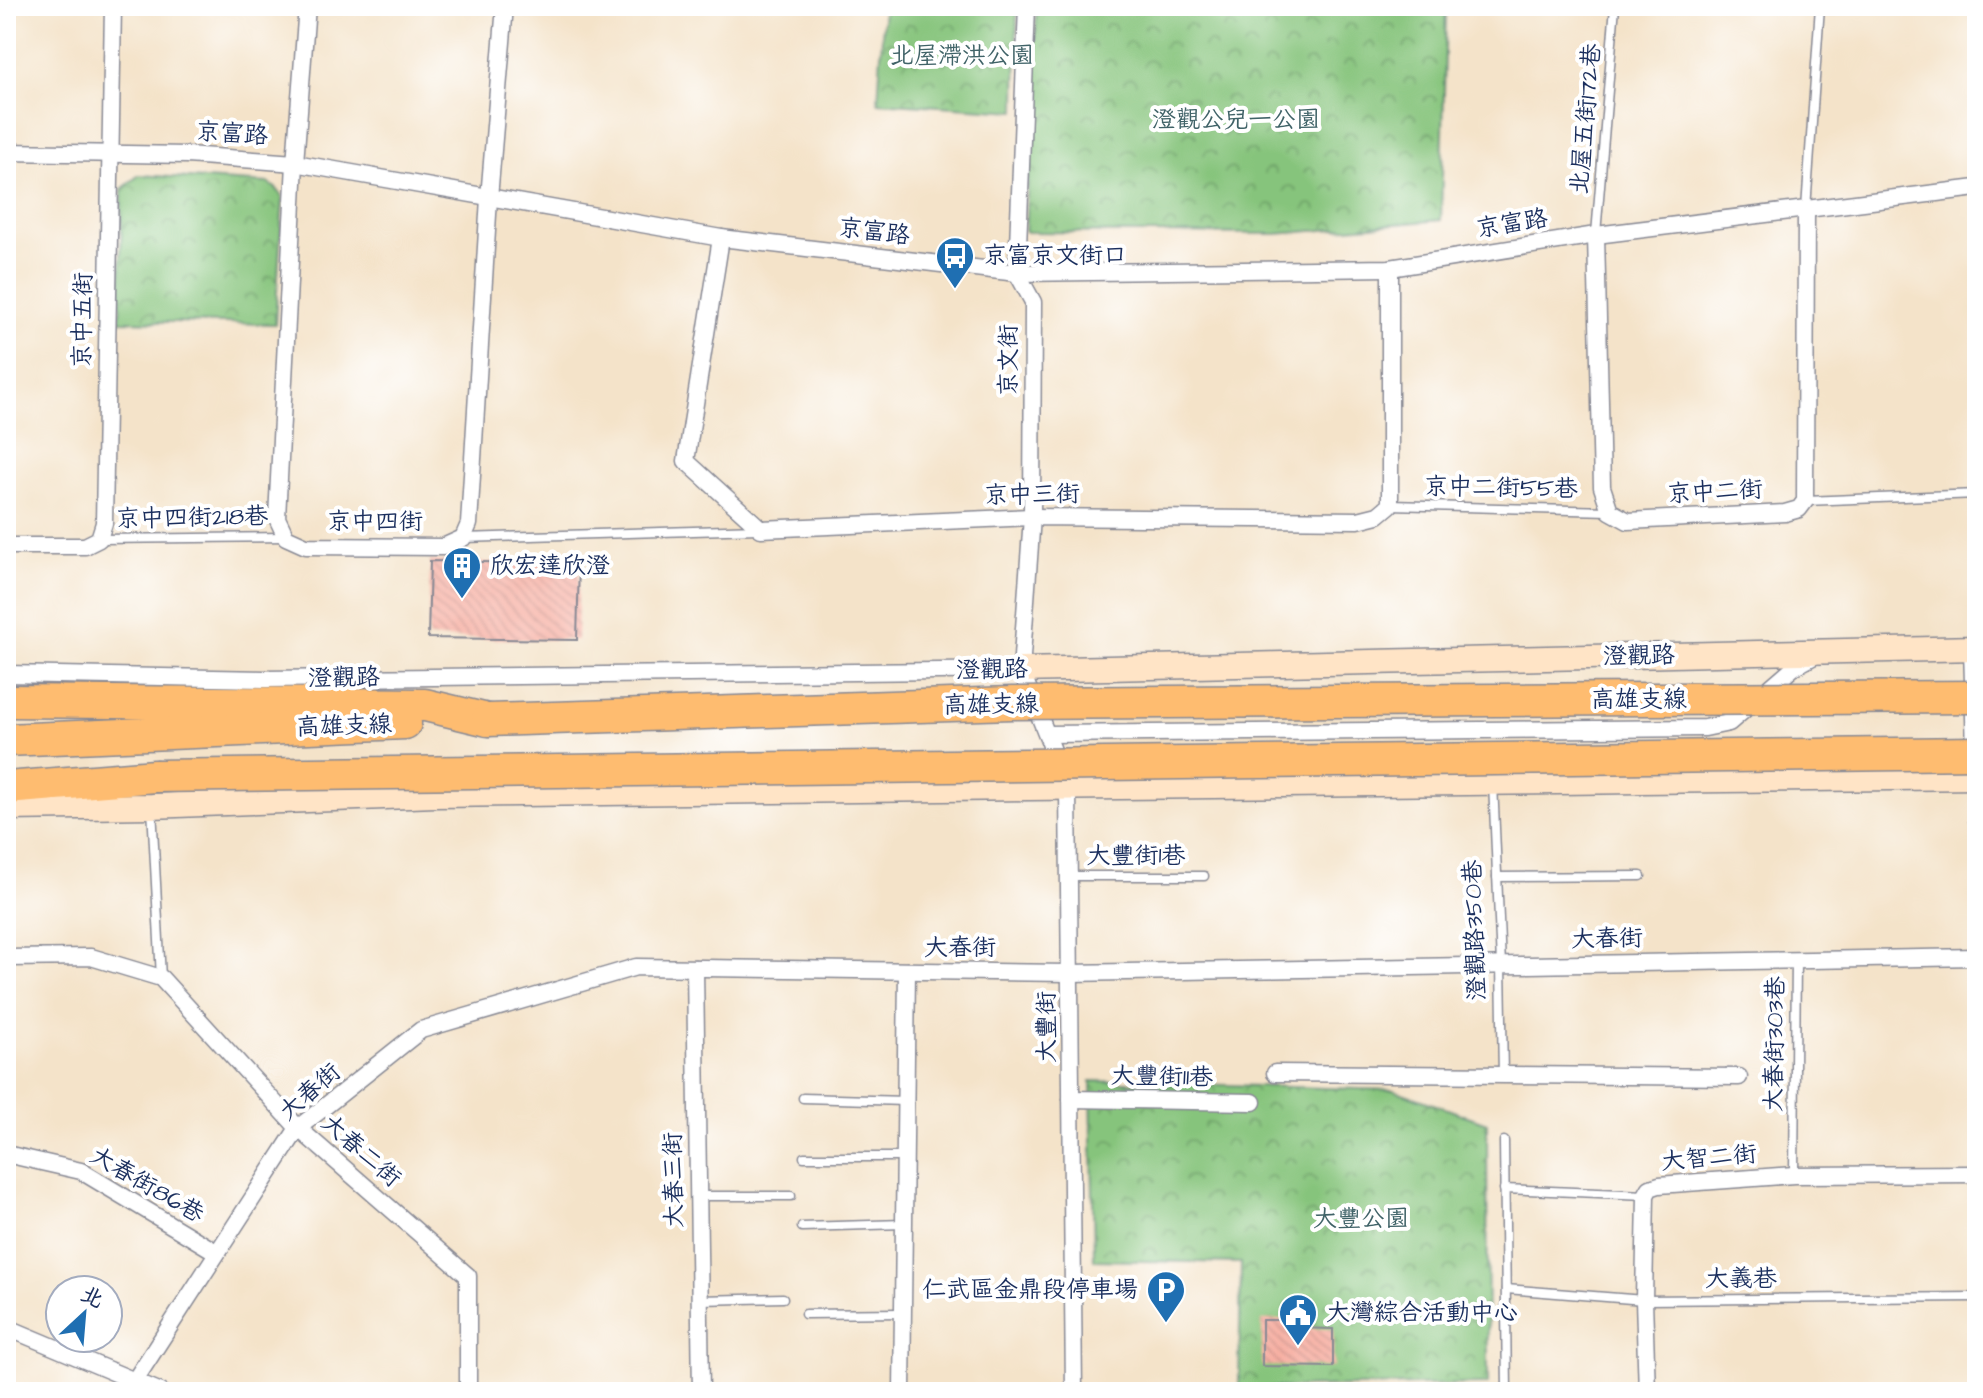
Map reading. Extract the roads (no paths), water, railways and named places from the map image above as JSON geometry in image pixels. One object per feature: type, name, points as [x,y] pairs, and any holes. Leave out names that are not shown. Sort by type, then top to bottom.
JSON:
[{"type":"highway","name":"高雄支線","points":[[6,740],[1012,703],[1977,697]]},
{"type":"highway","points":[[6,701],[425,705],[488,720]]},
{"type":"highway","name":"高雄支線","points":[[6,773],[154,791],[1976,769]]},
{"type":"highway","points":[[6,788],[154,791]]},
{"type":"street","name":"京中五街","points":[[99,539],[104,523],[113,6]]},
{"type":"street","points":[[286,537],[277,518],[295,163],[307,6]]},
{"type":"street","points":[[463,538],[469,524],[489,198],[505,6]]},
{"type":"street","name":"京文街","points":[[1021,670],[1032,517],[1033,302],[1017,273],[1027,6]]},
{"type":"street","name":"京富路","points":[[6,152],[187,155],[295,163],[721,238],[1017,273],[1390,268],[1596,235],[1977,188]]},
{"type":"street","points":[[1805,501],[1806,209]]},
{"type":"street","points":[[1596,235],[1602,487],[1610,511]]},
{"type":"street","points":[[721,238],[686,461],[761,529]]},
{"type":"street","points":[[1390,268],[1390,505]]},
{"type":"street","name":"京中二街","points":[[1610,511],[1628,521],[1785,513],[1799,509],[1805,501]]},
{"type":"street","name":"京中三街","points":[[761,529],[1032,517],[1358,520],[1378,515],[1390,505]]},
{"type":"street","name":"京中四街","points":[[286,537],[306,546],[443,547],[463,538]]},
{"type":"street","points":[[6,546],[85,546],[99,539]]},
{"type":"street","points":[[1974,648],[1977,821]]},
{"type":"street","name":"澄觀路","points":[[6,674],[265,679],[1021,670],[1974,648]]},
{"type":"street","points":[[1047,734],[1705,728],[1729,723],[1794,667],[1823,652]]},
{"type":"street","name":"大豐街","points":[[1021,670],[1068,788],[1074,1392]]},
{"type":"street","points":[[6,808],[154,791],[435,795],[1493,783],[1976,769]]},
{"type":"street","points":[[6,958],[91,957],[161,978]]},
{"type":"street","name":"大春街","points":[[132,1386],[298,1128],[421,1030],[636,967],[1070,973],[1977,957]]},
{"type":"street","name":"大春三街","points":[[695,968],[701,1392]]},
{"type":"street","points":[[902,1392],[907,971]]},
{"type":"street","name":"大春二街","points":[[161,978],[298,1128],[468,1276],[468,1392]]},
{"type":"street","points":[[1275,1073],[1739,1077]]},
{"type":"street","name":"大豐街11巷","points":[[1071,1099],[1253,1102]]},
{"type":"street","name":"大春街86巷","points":[[6,1154],[81,1171],[216,1252]]},
{"type":"street","name":"大智二街","points":[[1647,1392],[1644,1300],[1646,1195],[1650,1188],[1794,1175],[1977,1174]]},
{"type":"street","points":[[6,1327],[132,1386],[161,1392]]},
{"type":"lane","name":"北屋五街172巷","points":[[1596,235],[1615,6]]},
{"type":"lane","points":[[1806,209],[1820,6]]},
{"type":"lane","points":[[1805,501],[1977,494]]},
{"type":"lane","name":"京中二街55巷","points":[[1390,505],[1610,511]]},
{"type":"lane","points":[[463,538],[761,529]]},
{"type":"lane","name":"京中四街218巷","points":[[99,539],[286,537]]},
{"type":"lane","name":"澄觀路350巷","points":[[1493,783],[1503,1075]]},
{"type":"lane","points":[[154,791],[161,978]]},
{"type":"lane","name":"大豐街1巷","points":[[1069,876],[1204,876]]},
{"type":"lane","points":[[1497,877],[1641,876]]},
{"type":"lane","name":"大春街303巷","points":[[1794,1175],[1796,961]]},
{"type":"lane","points":[[803,1098],[905,1101]]},
{"type":"lane","points":[[1504,1141],[1507,1392]]},
{"type":"lane","points":[[804,1157],[904,1157]]},
{"type":"lane","points":[[1504,1189],[1646,1195]]},
{"type":"lane","points":[[698,1196],[791,1196]]},
{"type":"lane","points":[[802,1227],[904,1224]]},
{"type":"lane","name":"大義巷","points":[[1506,1289],[1644,1300],[1977,1297]]},
{"type":"lane","points":[[700,1300],[783,1298]]},
{"type":"lane","points":[[805,1314],[902,1313]]},
{"type":"place","name":"京富京文街口","points":[[955,290]]},
{"type":"place","name":"欣宏達欣澄","points":[[462,600]]},
{"type":"place","name":"仁武區金鼎段停車場","points":[[1166,1324]]},
{"type":"place","name":"大灣綜合活動中心","points":[[1298,1347]]},
{"type":"park label","name":"北屋滯洪公園","points":[[962,56]]},
{"type":"park label","name":"澄觀公兒一公園","points":[[1236,120]]},
{"type":"park label","name":"大豐公園","points":[[1361,1219]]}]
